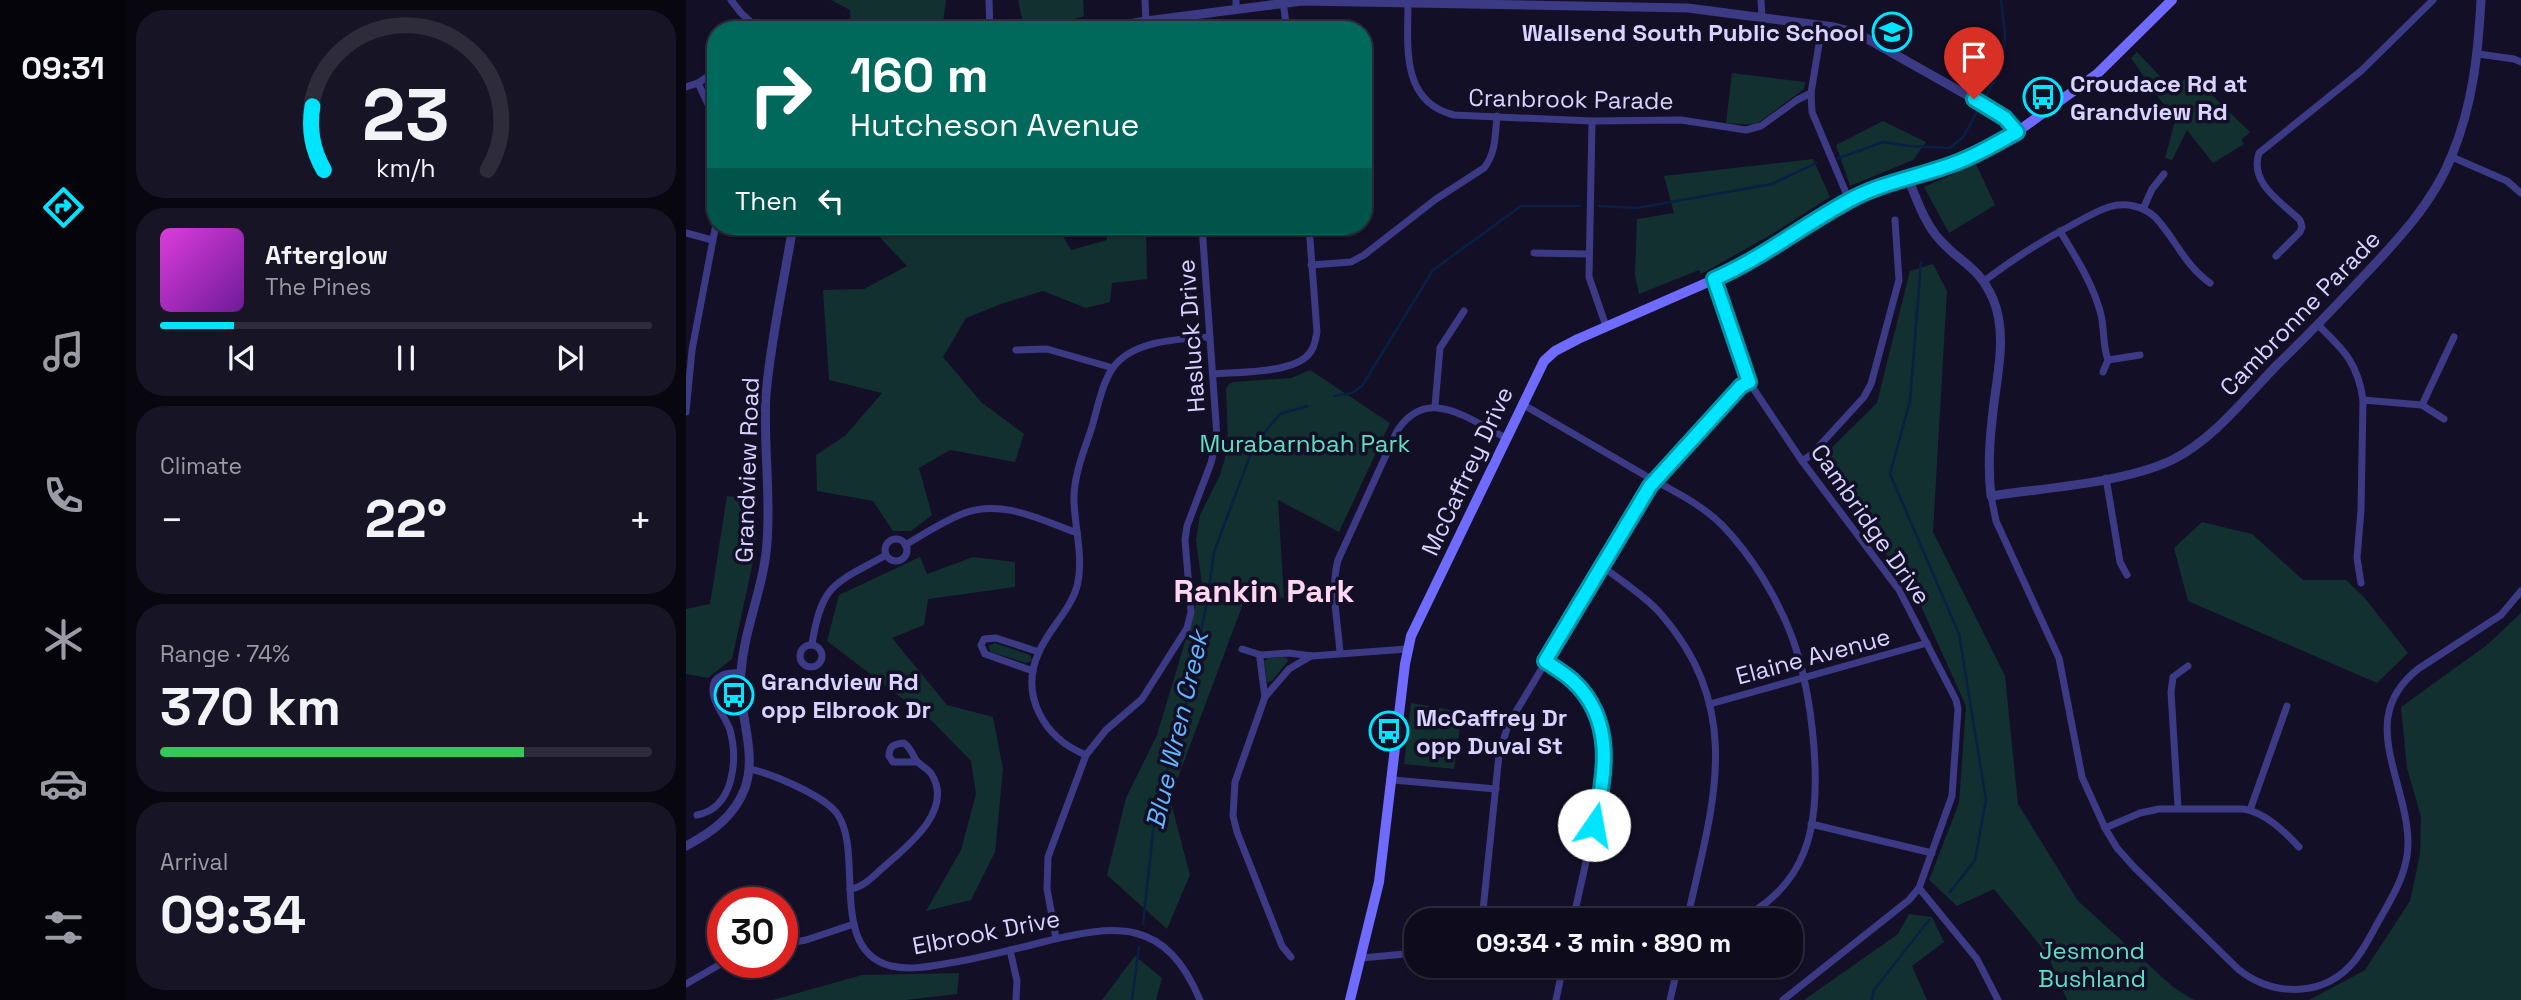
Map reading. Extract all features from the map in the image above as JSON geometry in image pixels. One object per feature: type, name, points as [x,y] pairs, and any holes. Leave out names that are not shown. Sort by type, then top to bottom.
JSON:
[{"type":"main road","name":"McCaffrey Drive","points":[[1350,1000],[1380,882],[1411,636],[1544,361],[1555,351],[1605,326],[1745,266],[1849,200],[1979,153],[2017,132],[2097,74],[2172,0]]},
{"type":"street","points":[[731,0],[751,21]]},
{"type":"street","points":[[989,0],[990,21]]},
{"type":"street","points":[[1145,0],[1146,21],[1236,4],[1327,0],[1408,3],[1605,3],[1688,8],[1822,26],[1857,33],[1988,107],[2005,118],[2017,132]]},
{"type":"street","points":[[1761,0],[1762,17]]},
{"type":"street","points":[[2276,256],[2302,227],[2300,220],[2259,179],[2256,167],[2259,153],[2361,71],[2432,0]]},
{"type":"street","name":"Cambronne Parade","points":[[1991,496],[2144,471],[2188,451],[2204,439],[2318,325],[2398,240],[2430,198],[2452,157],[2474,85],[2479,54],[2481,0]]},
{"type":"street","points":[[1283,2],[1286,21]]},
{"type":"street","name":"Cranbrook Parade","points":[[1408,3],[1410,75],[1432,106],[1441,112],[1454,115],[1592,121],[1681,120],[1746,130],[1755,128],[1811,93]]},
{"type":"street","points":[[1822,26],[1811,93],[1812,111],[1849,200]]},
{"type":"street","points":[[2479,54],[2521,62]]},
{"type":"street","points":[[686,87],[707,77]]},
{"type":"street","points":[[698,83],[707,102]]},
{"type":"street","points":[[1311,265],[1351,262],[1364,255],[1436,199],[1484,168],[1494,146],[1497,116]]},
{"type":"street","points":[[1592,121],[1588,254],[1590,283],[1605,326]]},
{"type":"street","points":[[2452,157],[2507,181],[2521,193]]},
{"type":"street","points":[[2143,209],[2152,189],[2164,174]]},
{"type":"street","points":[[1908,178],[1939,239],[1970,264],[1994,301],[2000,324],[2000,349],[1988,464],[1991,496],[1996,521],[2059,658],[2082,777],[2117,848],[2133,867],[2246,975],[2269,987],[2288,990],[2315,987],[2338,977],[2362,951],[2398,886],[2408,845],[2407,820],[2387,738],[2391,703],[2409,676],[2501,615],[2521,591]]},
{"type":"street","points":[[1983,281],[2026,249],[2060,231],[2111,206],[2129,205],[2143,209],[2161,225],[2190,266],[2210,283]]},
{"type":"street","points":[[1802,461],[1811,455],[1864,397],[1871,384],[1899,280],[1895,220]]},
{"type":"street","points":[[2060,231],[2093,291],[2101,313],[2104,349],[2108,360],[2103,372]]},
{"type":"street","points":[[686,233],[712,240]]},
{"type":"street","points":[[686,412],[692,350],[713,235]]},
{"type":"street","name":"Grandview Road","points":[[686,846],[713,831],[729,816],[741,798],[750,769],[741,696],[741,673],[767,543],[766,394],[792,235]]},
{"type":"street","name":"Hasluck Drive","points":[[1056,938],[1047,889],[1048,857],[1086,755],[1106,730],[1142,699],[1187,628],[1191,612],[1185,540],[1191,513],[1216,447],[1203,235]]},
{"type":"street","points":[[1213,374],[1281,367],[1299,362],[1315,345],[1317,332],[1309,235]]},
{"type":"street","points":[[1534,253],[1588,254]]},
{"type":"street","name":"Cambridge Drive","points":[[1714,279],[1749,382],[1802,461],[1899,590],[1956,700],[1958,709],[1952,796],[1919,888],[1909,900],[1783,1000]]},
{"type":"street","points":[[1435,406],[1440,348],[1464,311]]},
{"type":"street","points":[[2318,325],[2346,354],[2361,385],[2361,510],[2357,558],[2361,583]]},
{"type":"street","points":[[1086,755],[1051,732],[1038,716],[1032,696],[1033,671],[1039,652],[1077,584],[1079,560],[1073,499],[1077,476],[1113,368],[1128,356],[1153,343],[1210,337]]},
{"type":"street","points":[[2422,405],[2454,337]]},
{"type":"street","points":[[1016,350],[1046,349],[1113,368]]},
{"type":"street","points":[[2108,360],[2140,355]]},
{"type":"street","points":[[1483,908],[1503,739],[1545,661],[1655,480],[1741,386],[1749,382]]},
{"type":"street","points":[[2363,400],[2422,405],[2444,419]]},
{"type":"street","points":[[1522,404],[1711,514],[1751,559],[1792,636],[1804,678],[1812,722],[1814,746],[1811,824],[1804,852],[1796,869],[1785,884],[1758,908]]},
{"type":"street","points":[[1340,653],[1335,589],[1338,560],[1404,420],[1415,412],[1435,406],[1451,410],[1506,438]]},
{"type":"street","points":[[2106,478],[2120,562],[2127,575]]},
{"type":"street","points":[[905,544],[962,513],[980,508],[1012,510],[1077,533]]},
{"type":"street","points":[[899,540],[905,544],[906,551],[901,559],[891,559],[886,555],[885,548],[889,542],[899,540]]},
{"type":"street","points":[[812,644],[821,605],[829,590],[839,581],[886,555]]},
{"type":"street","points":[[1602,566],[1658,611],[1670,626],[1691,656],[1710,704],[1716,736],[1717,772],[1690,908]]},
{"type":"street","points":[[1033,671],[985,654],[981,645],[984,639],[996,638],[1039,652]]},
{"type":"street","name":"Elaine Avenue","points":[[1710,704],[1927,643]]},
{"type":"street","points":[[1242,649],[1261,655],[1289,653],[1312,656],[1408,649]]},
{"type":"street","points":[[1261,655],[1265,697],[1260,718],[1235,782],[1233,816],[1282,946],[1291,957]]},
{"type":"street","points":[[1265,697],[1289,669],[1312,656]]},
{"type":"street","points":[[1545,661],[1573,681],[1588,700],[1601,726],[1605,750],[1605,778],[1576,908]]},
{"type":"street","points":[[2178,807],[2171,692],[2173,677],[2188,666]]},
{"type":"street","points":[[697,815],[719,806],[727,791],[734,762],[730,730],[713,695],[713,685],[720,676],[729,672],[741,673]]},
{"type":"street","points":[[2250,810],[2287,706]]},
{"type":"street","points":[[850,889],[861,886],[909,845],[933,814],[936,802],[935,781],[931,773],[916,762]]},
{"type":"street","name":"Elbrook Drive","points":[[750,769],[817,796],[838,814],[846,839],[854,924],[867,951],[880,961],[897,967],[955,963],[1056,938],[1101,929],[1120,929],[1140,934],[1170,951],[1186,972],[1200,1000]]},
{"type":"street","points":[[1393,779],[1496,789]]},
{"type":"street","points":[[2105,828],[2140,813],[2178,807],[2250,810],[2287,833],[2299,847]]},
{"type":"street","points":[[1811,824],[1932,853]]},
{"type":"street","points":[[1919,888],[1977,959],[1998,1000]]},
{"type":"street","points":[[798,940],[831,933],[854,924]]},
{"type":"street","points":[[1010,950],[1017,981],[1016,1000]]},
{"type":"street","points":[[1360,958],[1404,954]]},
{"type":"street","points":[[686,984],[707,972]]},
{"type":"street","points":[[1556,1000],[1561,978]]},
{"type":"street","points":[[1670,1000],[1675,978]]},
{"type":"green space","points":[[831,0],[946,0],[943,21],[851,21],[850,10]]},
{"type":"green space","points":[[1018,0],[1083,0],[1084,16],[1068,21],[1023,21]]},
{"type":"green space","points":[[2137,52],[2173,90],[2190,74],[2250,132],[2241,140],[2244,144],[2213,163],[2187,130],[2172,160],[2165,158],[2176,117],[2161,101],[2131,58]]},
{"type":"green space","points":[[1732,73],[1805,82],[1804,89],[1755,125],[1726,123]]},
{"type":"green space","points":[[1883,121],[1926,142],[1913,160],[1850,186],[1836,145]]},
{"type":"green space","points":[[1813,159],[1830,197],[1769,236],[1701,274],[1699,270],[1639,294],[1635,275],[1637,219],[1674,213],[1664,176]]},
{"type":"green space","points":[[1976,164],[1995,205],[1949,233],[1924,187]]},
{"type":"green space","points":[[878,235],[1062,235],[1071,250],[1107,240],[1106,235],[1146,235],[1147,279],[1112,283],[1110,302],[1086,308],[1043,291],[966,318],[943,357],[981,402],[1024,434],[1015,462],[950,450],[919,468],[932,515],[911,531],[893,531],[873,501],[817,491],[816,455],[846,435],[882,393],[829,380],[823,290],[864,289],[907,266]]},
{"type":"green space","name":"Jesmond Bushland","points":[[1933,264],[1947,291],[1933,532],[2005,676],[2018,804],[2078,901],[2173,987],[2194,1000],[2067,1000],[2047,954],[1994,889],[1957,906],[1929,880],[1959,803],[1966,706],[1916,595],[1818,461],[1877,403],[1910,271]]},
{"type":"green space","name":"Murabarnbah Park","points":[[1310,370],[1390,423],[1339,532],[1278,500],[1284,598],[1247,593],[1170,799],[1190,875],[1167,929],[1107,875],[1126,798],[1157,735],[1202,585],[1196,540],[1200,515],[1220,475],[1225,458],[1228,442],[1226,389],[1234,382],[1291,378]]},
{"type":"green space","points":[[727,496],[754,499],[756,548],[732,659],[708,678],[686,674],[686,609],[710,604]]},
{"type":"green space","points":[[2202,522],[2252,534],[2303,580],[2346,580],[2364,597],[2408,653],[2377,683],[2188,601],[2174,548]]},
{"type":"green space","points":[[920,557],[927,574],[973,557],[1015,562],[1015,587],[928,599],[924,625],[892,638],[947,705],[993,717],[1003,769],[995,852],[971,900],[926,911],[961,850],[976,794],[971,761],[933,722],[827,641],[839,595]]},
{"type":"green space","points":[[2521,613],[2521,1000],[2309,1000],[2365,970],[2410,901],[2420,854],[2421,817],[2407,768],[2401,707],[2487,645]]},
{"type":"green space","points":[[995,643],[1030,655],[1032,661],[1026,663],[991,652],[988,646]]},
{"type":"green space","points":[[1283,657],[1288,661],[1272,681],[1267,682],[1264,661]]},
{"type":"green space","points":[[1411,703],[1462,712],[1454,769],[1404,764]]},
{"type":"green space","points":[[1909,914],[1932,917],[1944,942],[1912,966],[1927,1000],[1804,1000],[1898,934]]},
{"type":"green space","points":[[1135,956],[1162,978],[1156,1000],[1102,1000]]},
{"type":"green space","points":[[959,973],[957,994],[905,1000],[773,1000],[862,975]]},
{"type":"waterway","name":"Blue Wren Creek","points":[[1839,158],[1883,142],[1950,148],[1963,137],[2003,61],[2005,35],[2001,0]]},
{"type":"waterway","name":"Blue Wren Creek","points":[[1599,206],[1637,208],[1772,184],[1816,163]]},
{"type":"waterway","name":"Blue Wren Creek","points":[[1334,396],[1352,393],[1362,386],[1433,270],[1521,206],[1580,206]]},
{"type":"waterway","points":[[1921,262],[1910,401],[1890,474],[1959,634],[1986,800],[1975,860],[1950,892]]},
{"type":"waterway","name":"Blue Wren Creek","points":[[1143,924],[1156,805],[1182,724],[1207,602],[1214,552],[1254,445],[1280,414],[1307,406]]},
{"type":"waterway","points":[[1872,1000],[1874,990],[1929,920]]},
{"type":"waterway","name":"Blue Wren Creek","points":[[1132,1000],[1139,947]]},
{"type":"place","name":"Wallsend South Public School","points":[[1892,32]]},
{"type":"place","name":"Croudace Rd at Grandview Rd","points":[[2043,97]]},
{"type":"place","name":"Grandview Rd opp Elbrook Dr","points":[[734,695]]},
{"type":"place","name":"McCaffrey Dr opp Duval St","points":[[1389,731]]},
{"type":"district","name":"Rankin Park","points":[[1264,591]]},
{"type":"route","points":[[1594,825],[1605,778],[1605,750],[1601,726],[1588,700],[1573,681],[1545,661],[1650,486],[1741,386],[1749,382],[1714,279],[1745,266],[1849,200],[1874,189],[1946,167],[2017,132],[2005,118],[1974,99]]}]
